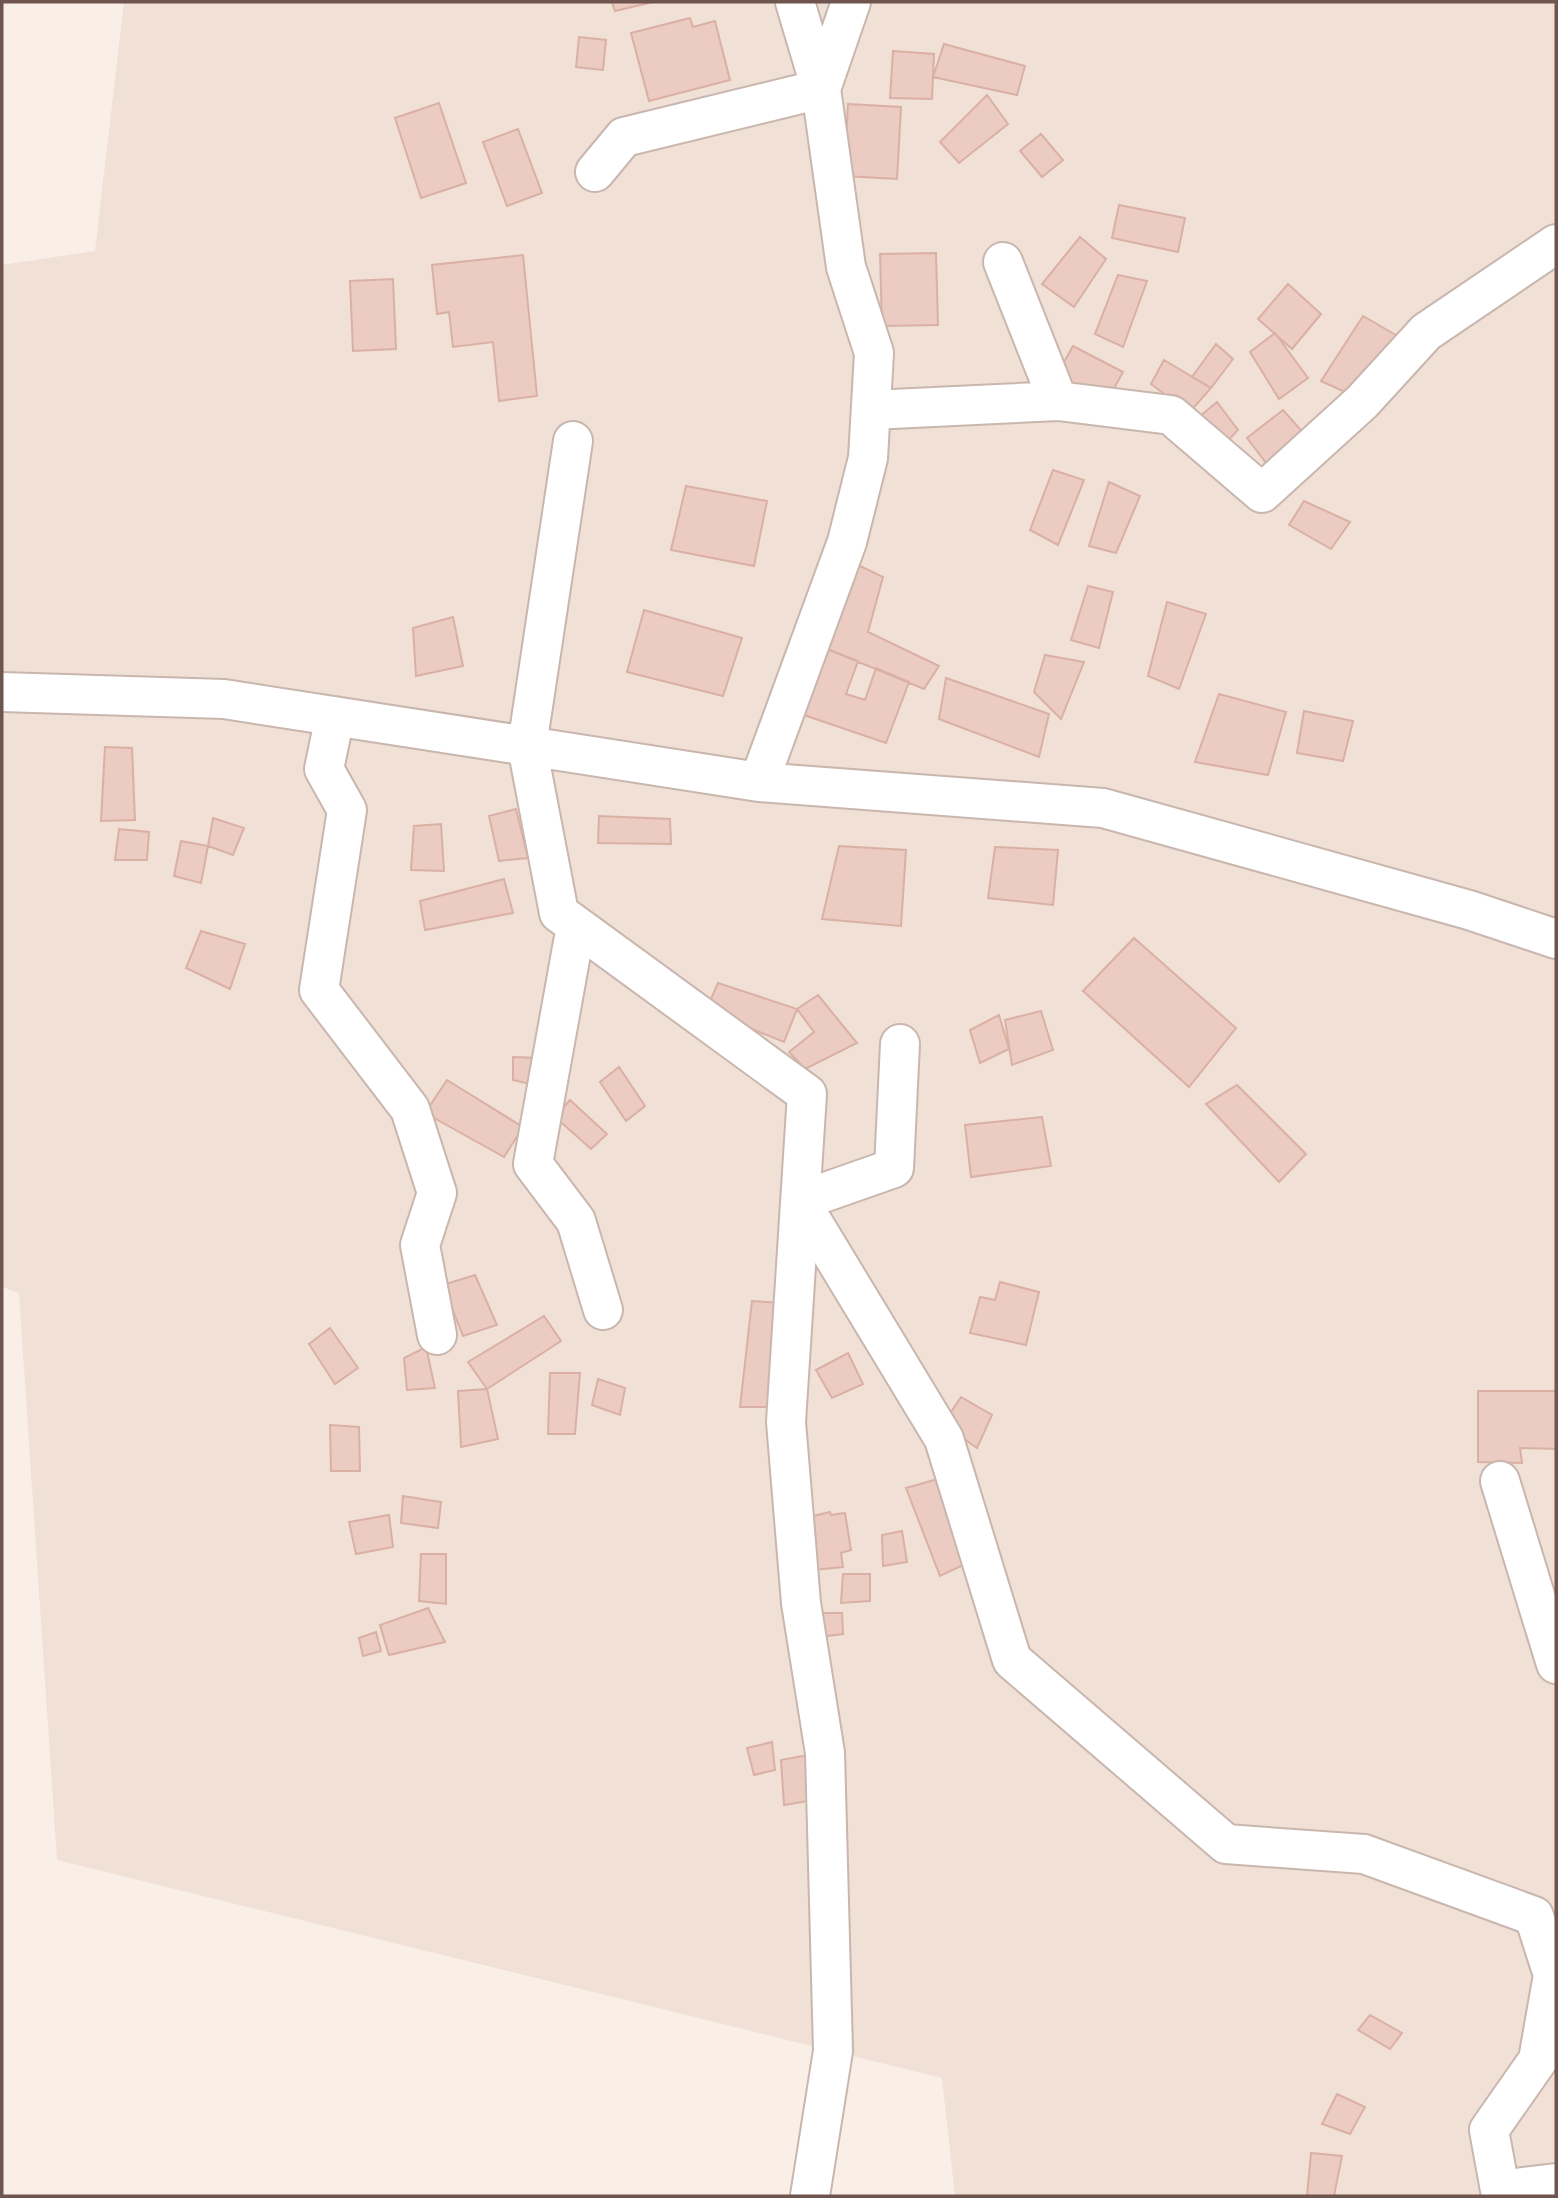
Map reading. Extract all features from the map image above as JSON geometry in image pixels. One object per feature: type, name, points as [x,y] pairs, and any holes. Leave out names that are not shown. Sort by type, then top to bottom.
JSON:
[{"type":"street","points":[[759,782],[847,542],[869,458],[874,353],[846,267],[821,89],[795,2]]},
{"type":"street","points":[[821,89],[851,2]]},
{"type":"street","points":[[595,172],[624,137],[821,89]]},
{"type":"street","points":[[871,410],[1058,401],[1171,415],[1262,493],[1362,402],[1426,332],[1556,244]]},
{"type":"street","points":[[1003,262],[1058,401]]},
{"type":"street","points":[[573,441],[527,746],[559,913],[807,1094],[786,1422],[801,1603],[825,1753],[833,2051],[810,2196]]},
{"type":"street","points":[[2,692],[224,699],[759,782],[1103,808],[1469,911],[1556,939]]},
{"type":"street","points":[[335,716],[324,769],[347,810],[319,990],[410,1109],[437,1193],[420,1245],[437,1335]]},
{"type":"street","points":[[576,926],[533,1164],[576,1221],[603,1310]]},
{"type":"street","points":[[800,1201],[894,1168],[900,1044]]},
{"type":"street","points":[[800,1201],[944,1439],[1012,1660],[1226,1844],[1364,1854],[1534,1916],[1551,1938],[1553,1975],[1547,2053],[1489,2130],[1500,2190],[1556,2183]]},
{"type":"street","points":[[1500,1481],[1556,1664]]},
{"type":"shaded area","points":[[124,2],[1556,2],[1556,2196],[955,2196],[942,2078],[57,1860],[19,1293],[2,1287],[2,265],[95,251]]},
{"type":"building","points":[[612,2],[653,2],[615,11]]},
{"type":"building","points":[[690,18],[693,27],[715,21],[730,80],[649,101],[631,33]]},
{"type":"building","points":[[579,37],[606,40],[603,70],[576,67]]},
{"type":"building","points":[[944,44],[1025,66],[1017,95],[933,77]]},
{"type":"building","points":[[893,51],[934,54],[932,99],[890,98]]},
{"type":"building","points":[[987,95],[1008,124],[959,163],[940,142]]},
{"type":"building","points":[[439,103],[466,183],[421,198],[395,118]]},
{"type":"building","points":[[848,104],[901,107],[897,179],[844,176]]},
{"type":"building","points":[[518,129],[542,193],[507,206],[483,142]]},
{"type":"building","points":[[1041,134],[1063,160],[1042,177],[1020,151]]},
{"type":"building","points":[[1119,205],[1185,218],[1178,252],[1112,238]]},
{"type":"building","points":[[1080,237],[1106,259],[1074,307],[1042,284]]},
{"type":"building","points":[[936,253],[938,325],[882,326],[880,254]]},
{"type":"building","points":[[523,255],[537,396],[499,401],[493,342],[453,347],[449,312],[437,314],[432,265]]},
{"type":"building","points":[[1118,275],[1147,281],[1123,347],[1095,334]]},
{"type":"building","points":[[393,279],[396,349],[353,351],[350,281]]},
{"type":"building","points":[[1288,284],[1321,314],[1292,349],[1258,319]]},
{"type":"building","points":[[1363,316],[1401,338],[1360,399],[1321,381]]},
{"type":"building","points":[[1275,333],[1308,378],[1279,399],[1250,352]]},
{"type":"building","points":[[1216,344],[1233,359],[1211,388],[1192,377]]},
{"type":"building","points":[[1073,346],[1123,372],[1105,405],[1055,378]]},
{"type":"building","points":[[1164,360],[1211,388],[1189,413],[1151,384]]},
{"type":"building","points":[[1217,402],[1238,430],[1218,451],[1193,422]]},
{"type":"building","points":[[1283,410],[1308,438],[1270,468],[1247,438]]},
{"type":"building","points":[[1053,470],[1084,480],[1058,545],[1030,530]]},
{"type":"building","points":[[1109,482],[1140,496],[1116,553],[1089,546]]},
{"type":"building","points":[[686,486],[767,501],[754,566],[671,550]]},
{"type":"building","points":[[1304,501],[1350,522],[1331,549],[1289,525]]},
{"type":"building","points":[[856,564],[883,577],[868,632],[939,666],[924,689],[822,647]]},
{"type":"building","points":[[1088,586],[1113,592],[1099,648],[1071,640]]},
{"type":"building","points":[[1167,602],[1206,614],[1179,689],[1148,676]]},
{"type":"building","points":[[644,610],[742,638],[723,696],[627,672]]},
{"type":"building","points":[[453,617],[463,666],[416,676],[413,628]]},
{"type":"building","points":[[822,647],[858,661],[846,694],[865,700],[876,668],[909,682],[886,743],[801,714]]},
{"type":"building","points":[[1045,655],[1084,662],[1061,719],[1034,692]]},
{"type":"building","points":[[946,678],[1049,714],[1039,757],[939,719]]},
{"type":"building","points":[[1219,694],[1286,712],[1268,775],[1195,762]]},
{"type":"building","points":[[1304,711],[1353,721],[1343,761],[1297,753]]},
{"type":"building","points":[[105,747],[132,748],[135,820],[101,821]]},
{"type":"building","points":[[516,809],[528,858],[499,861],[489,816]]},
{"type":"building","points":[[599,816],[670,819],[671,844],[598,843]]},
{"type":"building","points":[[213,818],[244,828],[233,855],[208,846]]},
{"type":"building","points":[[441,824],[444,871],[411,870],[414,826]]},
{"type":"building","points":[[119,829],[149,832],[147,860],[115,860]]},
{"type":"building","points":[[181,841],[208,846],[201,883],[174,876]]},
{"type":"building","points":[[839,846],[906,850],[901,926],[822,919]]},
{"type":"building","points":[[995,847],[1058,850],[1053,905],[988,898]]},
{"type":"building","points":[[504,879],[513,913],[425,930],[420,901]]},
{"type":"building","points":[[201,931],[245,944],[230,989],[186,968]]},
{"type":"building","points":[[1134,938],[1236,1028],[1189,1087],[1083,991]]},
{"type":"building","points":[[718,983],[797,1009],[784,1042],[706,1010]]},
{"type":"building","points":[[818,995],[857,1043],[805,1069],[789,1052],[814,1032],[797,1009]]},
{"type":"building","points":[[1041,1011],[1053,1050],[1012,1065],[1005,1020]]},
{"type":"building","points":[[999,1015],[1009,1049],[980,1063],[970,1030]]},
{"type":"building","points":[[513,1057],[540,1058],[538,1086],[513,1080]]},
{"type":"building","points":[[619,1067],[645,1106],[626,1121],[600,1082]]},
{"type":"building","points":[[447,1080],[523,1127],[504,1157],[425,1113]]},
{"type":"building","points":[[1237,1085],[1306,1154],[1279,1182],[1206,1104]]},
{"type":"building","points":[[570,1100],[607,1134],[591,1149],[555,1117]]},
{"type":"building","points":[[1042,1117],[1051,1166],[971,1177],[965,1125]]},
{"type":"building","points":[[475,1275],[497,1325],[463,1336],[443,1285]]},
{"type":"building","points":[[1000,1282],[1039,1292],[1026,1345],[970,1333],[980,1297],[995,1300]]},
{"type":"building","points":[[752,1301],[781,1303],[775,1407],[740,1407]]},
{"type":"building","points":[[544,1316],[561,1341],[487,1389],[468,1362]]},
{"type":"building","points":[[330,1328],[358,1368],[335,1384],[309,1344]]},
{"type":"building","points":[[426,1347],[435,1388],[407,1390],[404,1358]]},
{"type":"building","points":[[848,1353],[863,1384],[832,1398],[816,1370]]},
{"type":"building","points":[[550,1373],[580,1373],[575,1434],[548,1434]]},
{"type":"building","points":[[598,1379],[625,1388],[620,1415],[592,1405]]},
{"type":"building","points":[[487,1389],[498,1439],[461,1447],[458,1391]]},
{"type":"building","points":[[1478,1391],[1556,1391],[1556,1449],[1520,1448],[1522,1463],[1478,1462]]},
{"type":"building","points":[[961,1397],[992,1415],[977,1448],[943,1424]]},
{"type":"building","points":[[330,1425],[359,1427],[360,1471],[331,1471]]},
{"type":"building","points":[[945,1477],[974,1560],[940,1576],[906,1488]]},
{"type":"building","points":[[403,1496],[441,1502],[438,1528],[401,1523]]},
{"type":"building","points":[[830,1512],[831,1515],[845,1513],[851,1550],[841,1553],[843,1567],[814,1570],[809,1517]]},
{"type":"building","points":[[389,1515],[393,1547],[356,1554],[349,1522]]},
{"type":"building","points":[[902,1531],[907,1562],[883,1566],[882,1535]]},
{"type":"building","points":[[421,1554],[446,1554],[446,1604],[419,1601]]},
{"type":"building","points":[[843,1574],[870,1574],[870,1601],[841,1603]]},
{"type":"building","points":[[428,1608],[445,1642],[389,1655],[380,1625]]},
{"type":"building","points":[[819,1613],[842,1613],[843,1634],[818,1637]]},
{"type":"building","points":[[376,1632],[381,1651],[363,1656],[359,1638]]},
{"type":"building","points":[[772,1742],[775,1770],[754,1775],[747,1748]]},
{"type":"building","points":[[808,1755],[808,1801],[784,1805],[781,1760]]},
{"type":"building","points":[[1370,2015],[1402,2033],[1390,2049],[1358,2030]]},
{"type":"building","points":[[1337,2094],[1365,2107],[1350,2134],[1322,2124]]},
{"type":"building","points":[[1311,2153],[1342,2156],[1334,2196],[1307,2196]]}]
